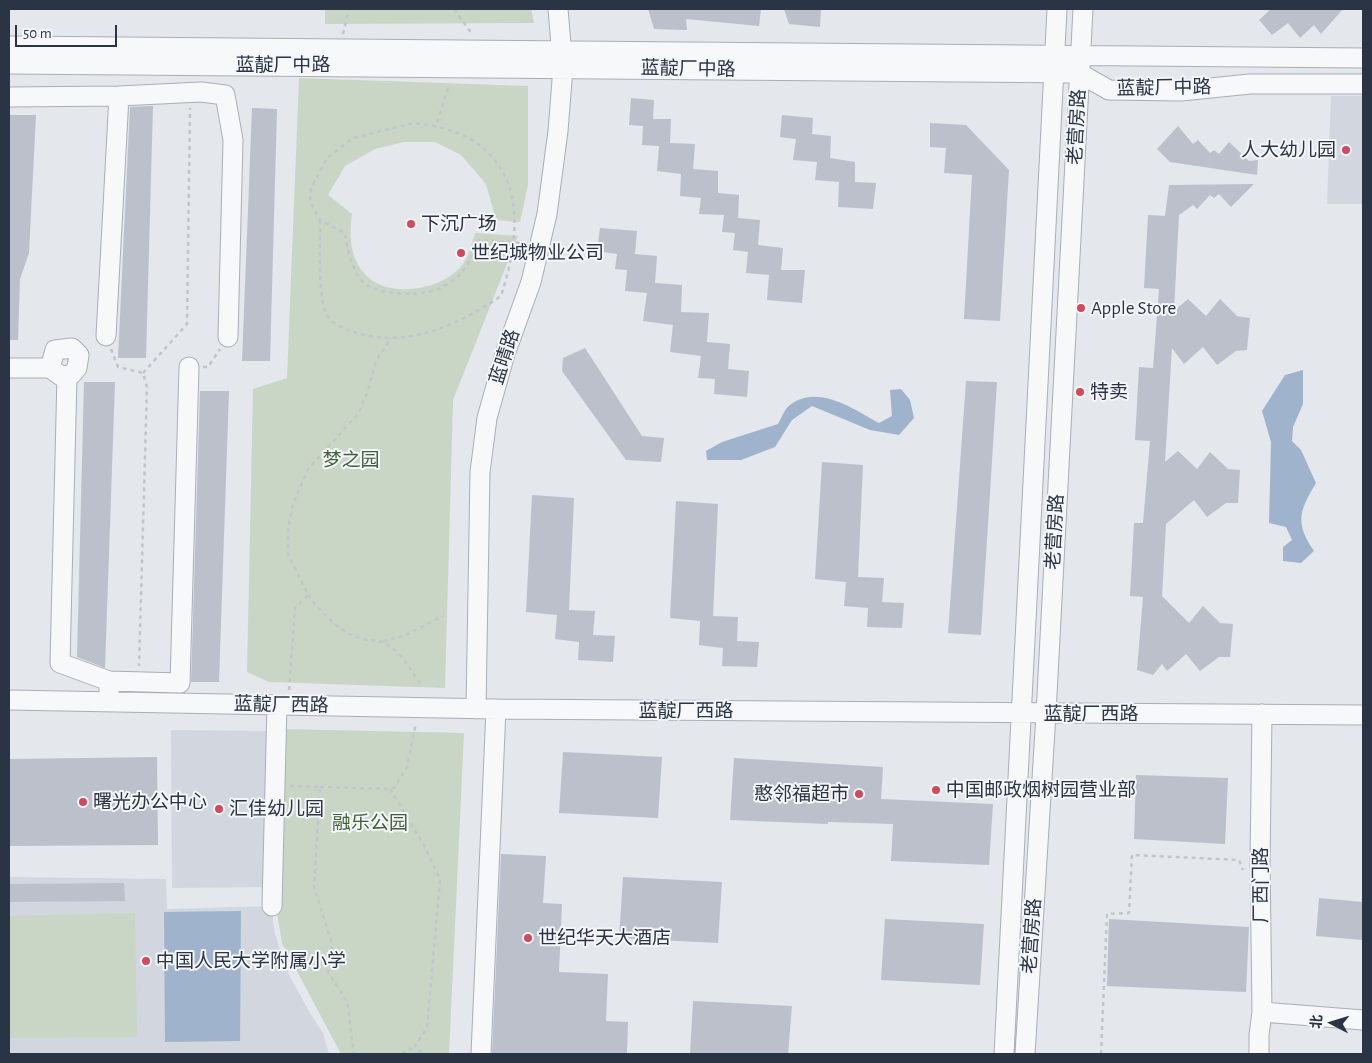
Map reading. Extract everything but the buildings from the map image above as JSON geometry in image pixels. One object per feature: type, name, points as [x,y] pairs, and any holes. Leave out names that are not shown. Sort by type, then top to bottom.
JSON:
[{"type":"street","name":"蓝晴路","points":[[476,709],[480,472],[486,418],[505,354],[531,282],[546,214],[558,131],[563,59],[558,9]]},
{"type":"street","name":"老营房路","points":[[1004,1054],[1057,9]]},
{"type":"street","name":"老营房路","points":[[1025,1054],[1046,714],[1083,9]]},
{"type":"street","name":"蓝靛厂中路","points":[[9,46],[202,56],[563,59],[1080,54],[1363,58]]},
{"type":"street","name":"蓝靛厂中路","points":[[9,64],[202,56]]},
{"type":"street","points":[[195,93],[202,56]]},
{"type":"street","name":"蓝靛厂中路","points":[[563,59],[1080,74],[1110,90],[1180,91],[1250,84],[1363,84]]},
{"type":"street","points":[[9,97],[195,93],[225,95],[233,140],[228,337]]},
{"type":"street","points":[[106,336],[119,96]]},
{"type":"street","points":[[9,368],[50,368],[61,376],[67,376],[71,375],[77,368],[79,355],[72,348],[55,350],[50,368]]},
{"type":"street","points":[[67,376],[60,663],[109,681],[180,683],[189,367]]},
{"type":"street","points":[[109,681],[110,702]]},
{"type":"street","name":"蓝靛厂西路","points":[[9,700],[476,709],[1363,715]]},
{"type":"street","points":[[272,906],[277,705]]},
{"type":"street","points":[[481,1054],[496,709]]},
{"type":"street","name":"厂西门路","points":[[1259,1054],[1262,1012],[1260,862],[1262,714]]},
{"type":"street","points":[[1262,1012],[1363,1020]]},
{"type":"path","points":[[336,39],[343,34],[349,9]]},
{"type":"path","points":[[454,9],[459,12],[476,39]]},
{"type":"path","points":[[436,126],[448,88]]},
{"type":"path","points":[[143,372],[187,324],[195,93]]},
{"type":"path","points":[[413,123],[436,126],[456,132],[478,144],[496,162],[510,188],[514,212],[515,242],[501,296],[454,324],[406,339],[359,334],[339,327],[325,313],[320,256],[320,220],[310,201],[311,188],[328,158],[353,138],[413,123]]},
{"type":"path","points":[[320,220],[345,233],[347,250],[362,281],[377,290],[391,292],[424,293],[436,290],[458,276],[471,258],[479,240],[533,244]]},
{"type":"path","points":[[106,336],[118,368],[143,372]]},
{"type":"path","points":[[189,367],[208,367],[228,337]]},
{"type":"path","points":[[138,682],[147,388],[143,372]]},
{"type":"path","points":[[308,595],[322,614],[339,627],[361,638],[381,641],[390,646],[420,683]]},
{"type":"path","points":[[381,641],[404,636],[442,616]]},
{"type":"path","points":[[320,787],[390,789],[395,787],[407,767],[420,708]]},
{"type":"path","points":[[390,789],[425,848],[440,879],[427,1028],[415,1046],[402,1054]]},
{"type":"path","points":[[1101,1054],[1107,914],[1129,913],[1132,855],[1239,860]]},
{"type":"path","points":[[415,1046],[422,1054]]},
{"type":"shaded area","name":"人大幼儿园","points":[[1331,96],[1363,96],[1363,204],[1327,204]]},
{"type":"shaded area","name":"汇佳幼儿园","points":[[171,730],[269,731],[263,887],[172,888]]},
{"type":"shaded area","name":"中国人民大学附属小学","points":[[9,877],[166,879],[167,909],[272,906],[274,930],[289,975],[323,1033],[329,1054],[9,1054]]},
{"type":"green space","points":[[325,9],[531,9],[534,23],[325,24]]},
{"type":"green space","name":"梦之园","points":[[299,78],[528,86],[528,185],[520,222],[496,220],[486,184],[461,155],[435,142],[404,142],[375,149],[345,166],[328,195],[352,214],[353,252],[359,266],[373,281],[385,286],[413,289],[428,286],[453,274],[462,265],[468,254],[475,233],[518,236],[453,400],[445,688],[269,682],[247,672],[253,389],[287,378]]},
{"type":"green space","name":"融乐公园","points":[[281,729],[464,733],[449,1054],[341,1054],[282,943],[277,913]]},
{"type":"green space","points":[[135,913],[137,1037],[9,1038],[9,916]]},
{"type":"water","points":[[1303,370],[1303,404],[1293,427],[1292,441],[1301,450],[1316,483],[1306,501],[1302,516],[1304,532],[1314,551],[1301,563],[1283,561],[1283,547],[1292,540],[1286,527],[1269,523],[1271,442],[1262,411],[1285,375]]},
{"type":"water","points":[[901,389],[910,400],[914,418],[899,435],[870,430],[812,406],[792,420],[775,447],[741,460],[707,460],[706,451],[722,442],[778,424],[788,406],[801,399],[812,397],[836,401],[879,423],[892,416],[890,390]]},
{"type":"water","points":[[241,911],[240,1041],[165,1042],[164,912]]},
{"type":"place","name":"人大幼儿园","points":[[1346,150]]},
{"type":"place","name":"下沉广场","points":[[411,224]]},
{"type":"place","name":"世纪城物业公司","points":[[461,253]]},
{"type":"place","name":"Apple Store","points":[[1081,308]]},
{"type":"place","name":"特卖","points":[[1080,392]]},
{"type":"place","name":"中国邮政烟树园营业部","points":[[936,790]]},
{"type":"place","name":"憨邻福超市","points":[[859,794]]},
{"type":"place","name":"曙光办公中心","points":[[83,802]]},
{"type":"place","name":"汇佳幼儿园","points":[[219,809]]},
{"type":"place","name":"世纪华天大酒店","points":[[528,938]]},
{"type":"place","name":"中国人民大学附属小学","points":[[146,961]]}]
